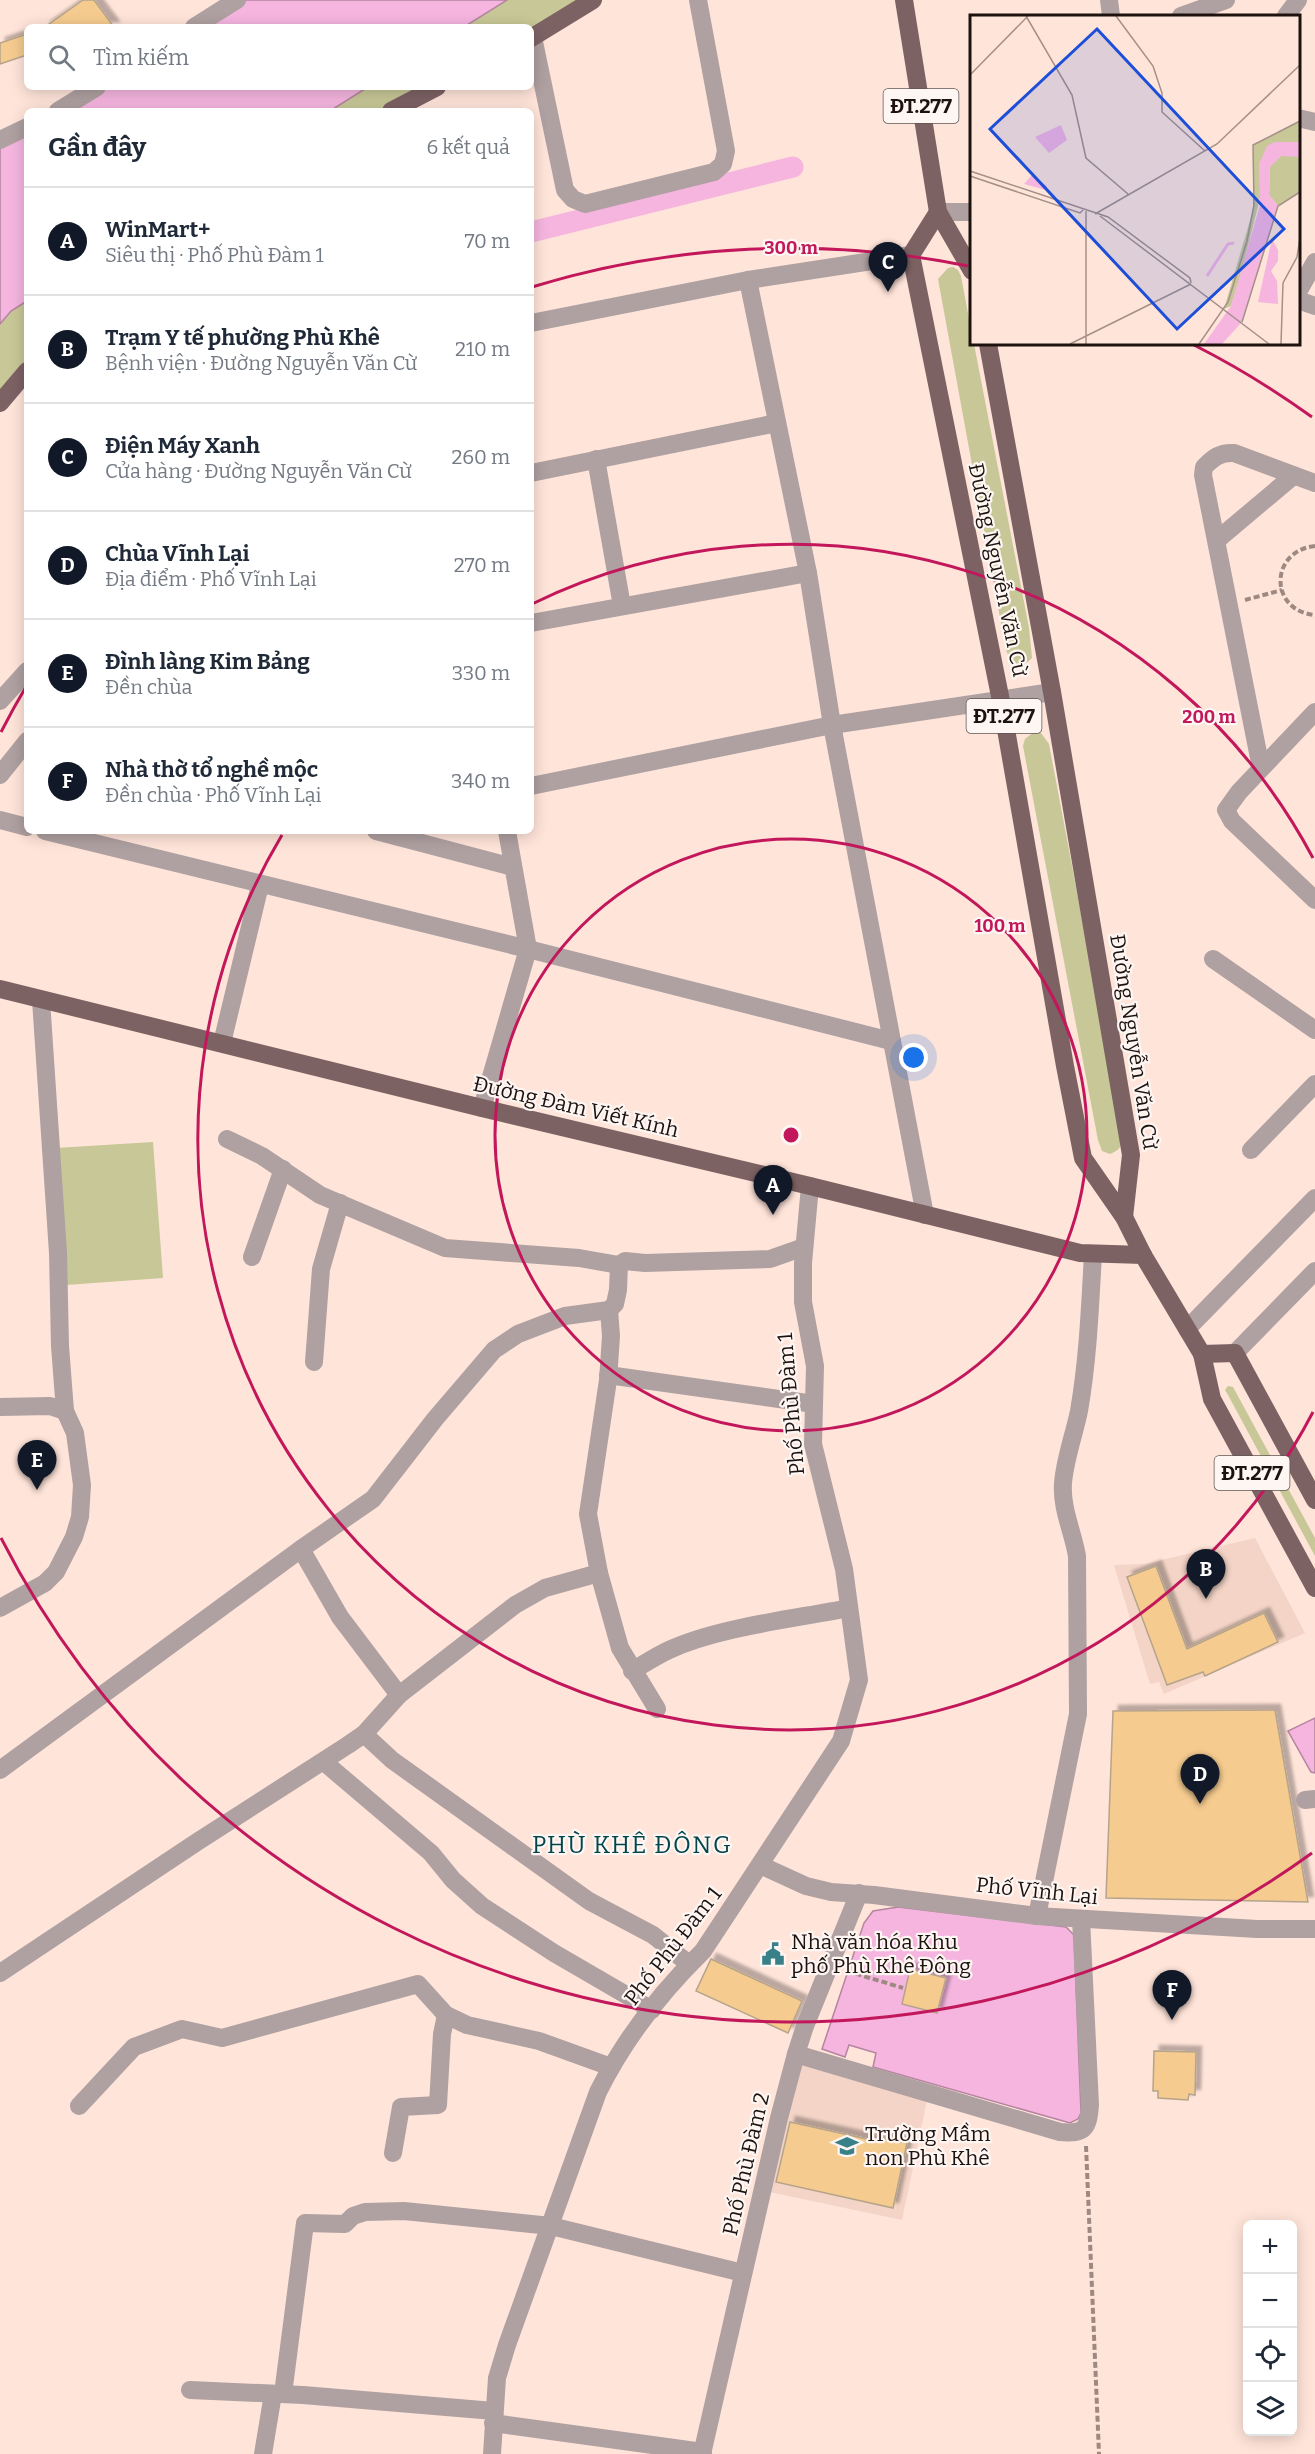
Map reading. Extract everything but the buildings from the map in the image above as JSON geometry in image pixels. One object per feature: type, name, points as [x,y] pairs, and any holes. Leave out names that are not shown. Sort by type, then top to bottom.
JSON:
[{"type":"main road","points":[[534,37],[593,0]]},
{"type":"main road","name":"ĐT.277","points":[[904,0],[938,212],[970,268]]},
{"type":"main road","points":[[398,108],[431,90]]},
{"type":"main road","points":[[911,255],[938,212]]},
{"type":"main road","name":"Đường Nguyễn Văn Cừ","points":[[911,255],[1001,701],[1083,1158],[1124,1217],[1143,1255],[1203,1354],[1212,1399],[1315,1588]]},
{"type":"main road","name":"Đường Nguyễn Văn Cừ","points":[[988,345],[1052,692],[1131,1155],[1124,1217]]},
{"type":"main road","points":[[0,403],[24,375]]},
{"type":"main road","name":"Đường Đàm Viết Kính","points":[[0,989],[482,1108],[810,1185],[1080,1253],[1143,1255]]},
{"type":"main road","points":[[1203,1354],[1235,1353]]},
{"type":"main road","name":"ĐT.277","points":[[1235,1353],[1315,1500]]},
{"type":"street","points":[[534,47],[566,190],[573,199],[585,204],[714,172],[723,164],[726,152],[698,0]]},
{"type":"street","points":[[1108,0],[1111,15]]},
{"type":"street","points":[[1184,15],[1226,0]]},
{"type":"street","points":[[1287,15],[1298,0]]},
{"type":"street","points":[[198,24],[227,3]]},
{"type":"street","points":[[63,108],[92,90]]},
{"type":"street","points":[[1300,118],[1315,122]]},
{"type":"street","points":[[0,140],[24,128]]},
{"type":"street","points":[[938,212],[970,212]]},
{"type":"street","points":[[534,322],[748,280],[911,255]]},
{"type":"street","points":[[1300,290],[1315,262]]},
{"type":"street","points":[[748,280],[807,573],[832,724],[925,1215]]},
{"type":"street","points":[[1300,300],[1315,306]]},
{"type":"street","points":[[534,472],[777,423]]},
{"type":"street","points":[[1261,768],[1203,475],[1204,467],[1209,461],[1226,452],[1234,453],[1315,483]]},
{"type":"street","points":[[596,459],[622,606]]},
{"type":"street","points":[[1217,540],[1293,476]]},
{"type":"street","points":[[534,622],[807,573]]},
{"type":"street","points":[[0,701],[24,673]]},
{"type":"street","points":[[534,785],[832,724],[1052,692]]},
{"type":"street","points":[[1315,712],[1261,768],[1226,810],[1228,815],[1315,900]]},
{"type":"street","points":[[0,775],[24,745]]},
{"type":"street","points":[[0,820],[24,826]]},
{"type":"street","points":[[57,834],[528,949],[891,1041]]},
{"type":"street","points":[[387,834],[513,867]]},
{"type":"street","points":[[482,1108],[528,949],[508,834]]},
{"type":"street","points":[[222,1043],[260,885]]},
{"type":"street","points":[[1213,959],[1315,1030]]},
{"type":"street","points":[[0,1608],[45,1583],[56,1572],[74,1536],[80,1517],[82,1485],[75,1432],[65,1411],[58,1253],[41,1000]]},
{"type":"street","points":[[1251,1150],[1315,1083]]},
{"type":"street","points":[[227,1139],[283,1168],[320,1195],[445,1248],[579,1258],[619,1265],[625,1261],[645,1263],[770,1259],[804,1247]]},
{"type":"street","points":[[252,1257],[283,1168]]},
{"type":"street","name":"Phố Phù Đàm 1","points":[[492,2454],[497,2378],[598,2092],[611,2067],[652,2010],[689,1964],[703,1951],[841,1741],[859,1680],[844,1569],[813,1444],[815,1366],[803,1302],[804,1247],[810,1185]]},
{"type":"street","points":[[1187,1329],[1315,1198]]},
{"type":"street","points":[[315,1362],[321,1269],[340,1203]]},
{"type":"street","points":[[1037,1916],[1078,1714],[1077,1556],[1073,1532],[1067,1517],[1063,1484],[1079,1410],[1089,1335],[1092,1254]]},
{"type":"street","points":[[0,1770],[301,1549],[373,1499],[435,1419],[494,1350],[518,1335],[565,1316],[609,1310],[615,1304],[619,1265]]},
{"type":"street","points":[[1235,1353],[1315,1270]]},
{"type":"street","points":[[609,1310],[611,1336],[608,1375],[588,1514],[598,1573],[620,1648],[657,1709]]},
{"type":"street","points":[[608,1375],[814,1404]]},
{"type":"street","points":[[0,1407],[50,1406],[65,1411]]},
{"type":"street","points":[[301,1549],[340,1617],[399,1695]]},
{"type":"street","points":[[0,1973],[197,1842],[324,1762],[363,1734],[399,1695],[515,1605],[545,1588],[598,1573]]},
{"type":"street","points":[[632,1671],[668,1650],[694,1641],[849,1608]]},
{"type":"street","points":[[363,1734],[392,1760],[589,1900],[653,1935],[689,1964]]},
{"type":"street","points":[[324,1762],[432,1853],[453,1880],[482,1906],[554,1953],[652,2010]]},
{"type":"street","name":"Phố Vĩnh Lại","points":[[760,1865],[806,1886],[831,1892],[859,1893],[1037,1916],[1257,1929],[1315,1929]]},
{"type":"street","name":"Phố Phù Đàm 2","points":[[703,2453],[779,2118],[796,2054],[859,1893]]},
{"type":"street","points":[[796,2054],[1060,2132],[1072,2133],[1086,2128],[1090,2105],[1081,1919]]},
{"type":"street","points":[[79,2106],[134,2047],[182,2029],[222,2038],[418,1984],[446,2015],[467,2025],[539,2041],[611,2067]]},
{"type":"street","points":[[393,2153],[401,2107],[438,2105],[442,2034],[446,2015]]},
{"type":"street","points":[[263,2454],[278,2394],[305,2223],[345,2224],[353,2216],[365,2212],[404,2211],[550,2226],[743,2273]]},
{"type":"street","points":[[190,2390],[278,2394],[494,2417],[703,2453]]},
{"type":"path","points":[[1315,546],[1298,550],[1285,563],[1280,581],[1291,606],[1299,611],[1315,615]]},
{"type":"path","points":[[1244,600],[1282,590]]},
{"type":"path","points":[[830,1966],[903,1988]]},
{"type":"path","points":[[1086,2128],[1099,2454]]},
{"type":"shaded area","points":[[237,0],[507,0],[469,24],[199,24]]},
{"type":"shaded area","points":[[92,90],[363,90],[335,108],[63,108]]},
{"type":"shaded area","points":[[24,128],[24,303],[11,311],[0,324],[0,140]]},
{"type":"shaded area","points":[[1255,1538],[1305,1633],[1164,1694],[1159,1682],[1150,1684],[1114,1565],[1145,1564]]},
{"type":"shaded area","points":[[1315,1718],[1315,1773],[1311,1772],[1288,1731]]},
{"type":"shaded area","points":[[898,1907],[1066,1927],[1074,1935],[1081,2113],[1078,2119],[1070,2123],[873,2067],[876,2053],[849,2045],[845,2057],[822,2049],[864,1923],[873,1911]]},
{"type":"shaded area","name":"Trường Mầm non Phù Khê","points":[[799,2061],[927,2100],[902,2220],[765,2191]]},
{"type":"green space","points":[[507,0],[593,0],[534,36],[534,24],[469,24]]},
{"type":"green space","points":[[363,90],[431,90],[397,108],[335,108]]},
{"type":"green space","points":[[953,267],[958,270],[961,276],[970,325],[970,345],[974,345],[1029,628],[1032,658],[1023,666],[1012,663],[1006,650],[938,279],[948,268]]},
{"type":"green space","points":[[24,303],[24,375],[0,404],[0,324],[11,311]]},
{"type":"green space","points":[[1035,731],[1041,733],[1049,744],[1122,1131],[1121,1145],[1110,1154],[1102,1151],[1098,1140],[1023,746],[1025,739]]},
{"type":"green space","points":[[153,1142],[163,1278],[66,1285],[56,1148]]},
{"type":"green space","points":[[1228,1386],[1233,1387],[1315,1538],[1315,1556],[1225,1390]]},
{"type":"waterway","points":[[534,231],[793,167]]},
{"type":"place","name":"Điện Máy Xanh","points":[[888,292]]},
{"type":"place","name":"WinMart+","points":[[773,1215]]},
{"type":"place","name":"Đình làng Kim Bảng","points":[[37,1490]]},
{"type":"place","name":"Trạm Y tế phường Phù Khê","points":[[1206,1599]]},
{"type":"place","name":"Chùa Vĩnh Lại","points":[[1200,1804]]},
{"type":"place","name":"Nhà văn hóa Khu phố Phù Khê Đông","points":[[773,1954]]},
{"type":"place","name":"Nhà thờ tổ nghề mộc","points":[[1172,2020]]},
{"type":"place","name":"Trường Mầm non Phù Khê","points":[[847,2146]]},
{"type":"district","name":"PHÙ KHÊ ĐÔNG","points":[[632,1845]]}]
